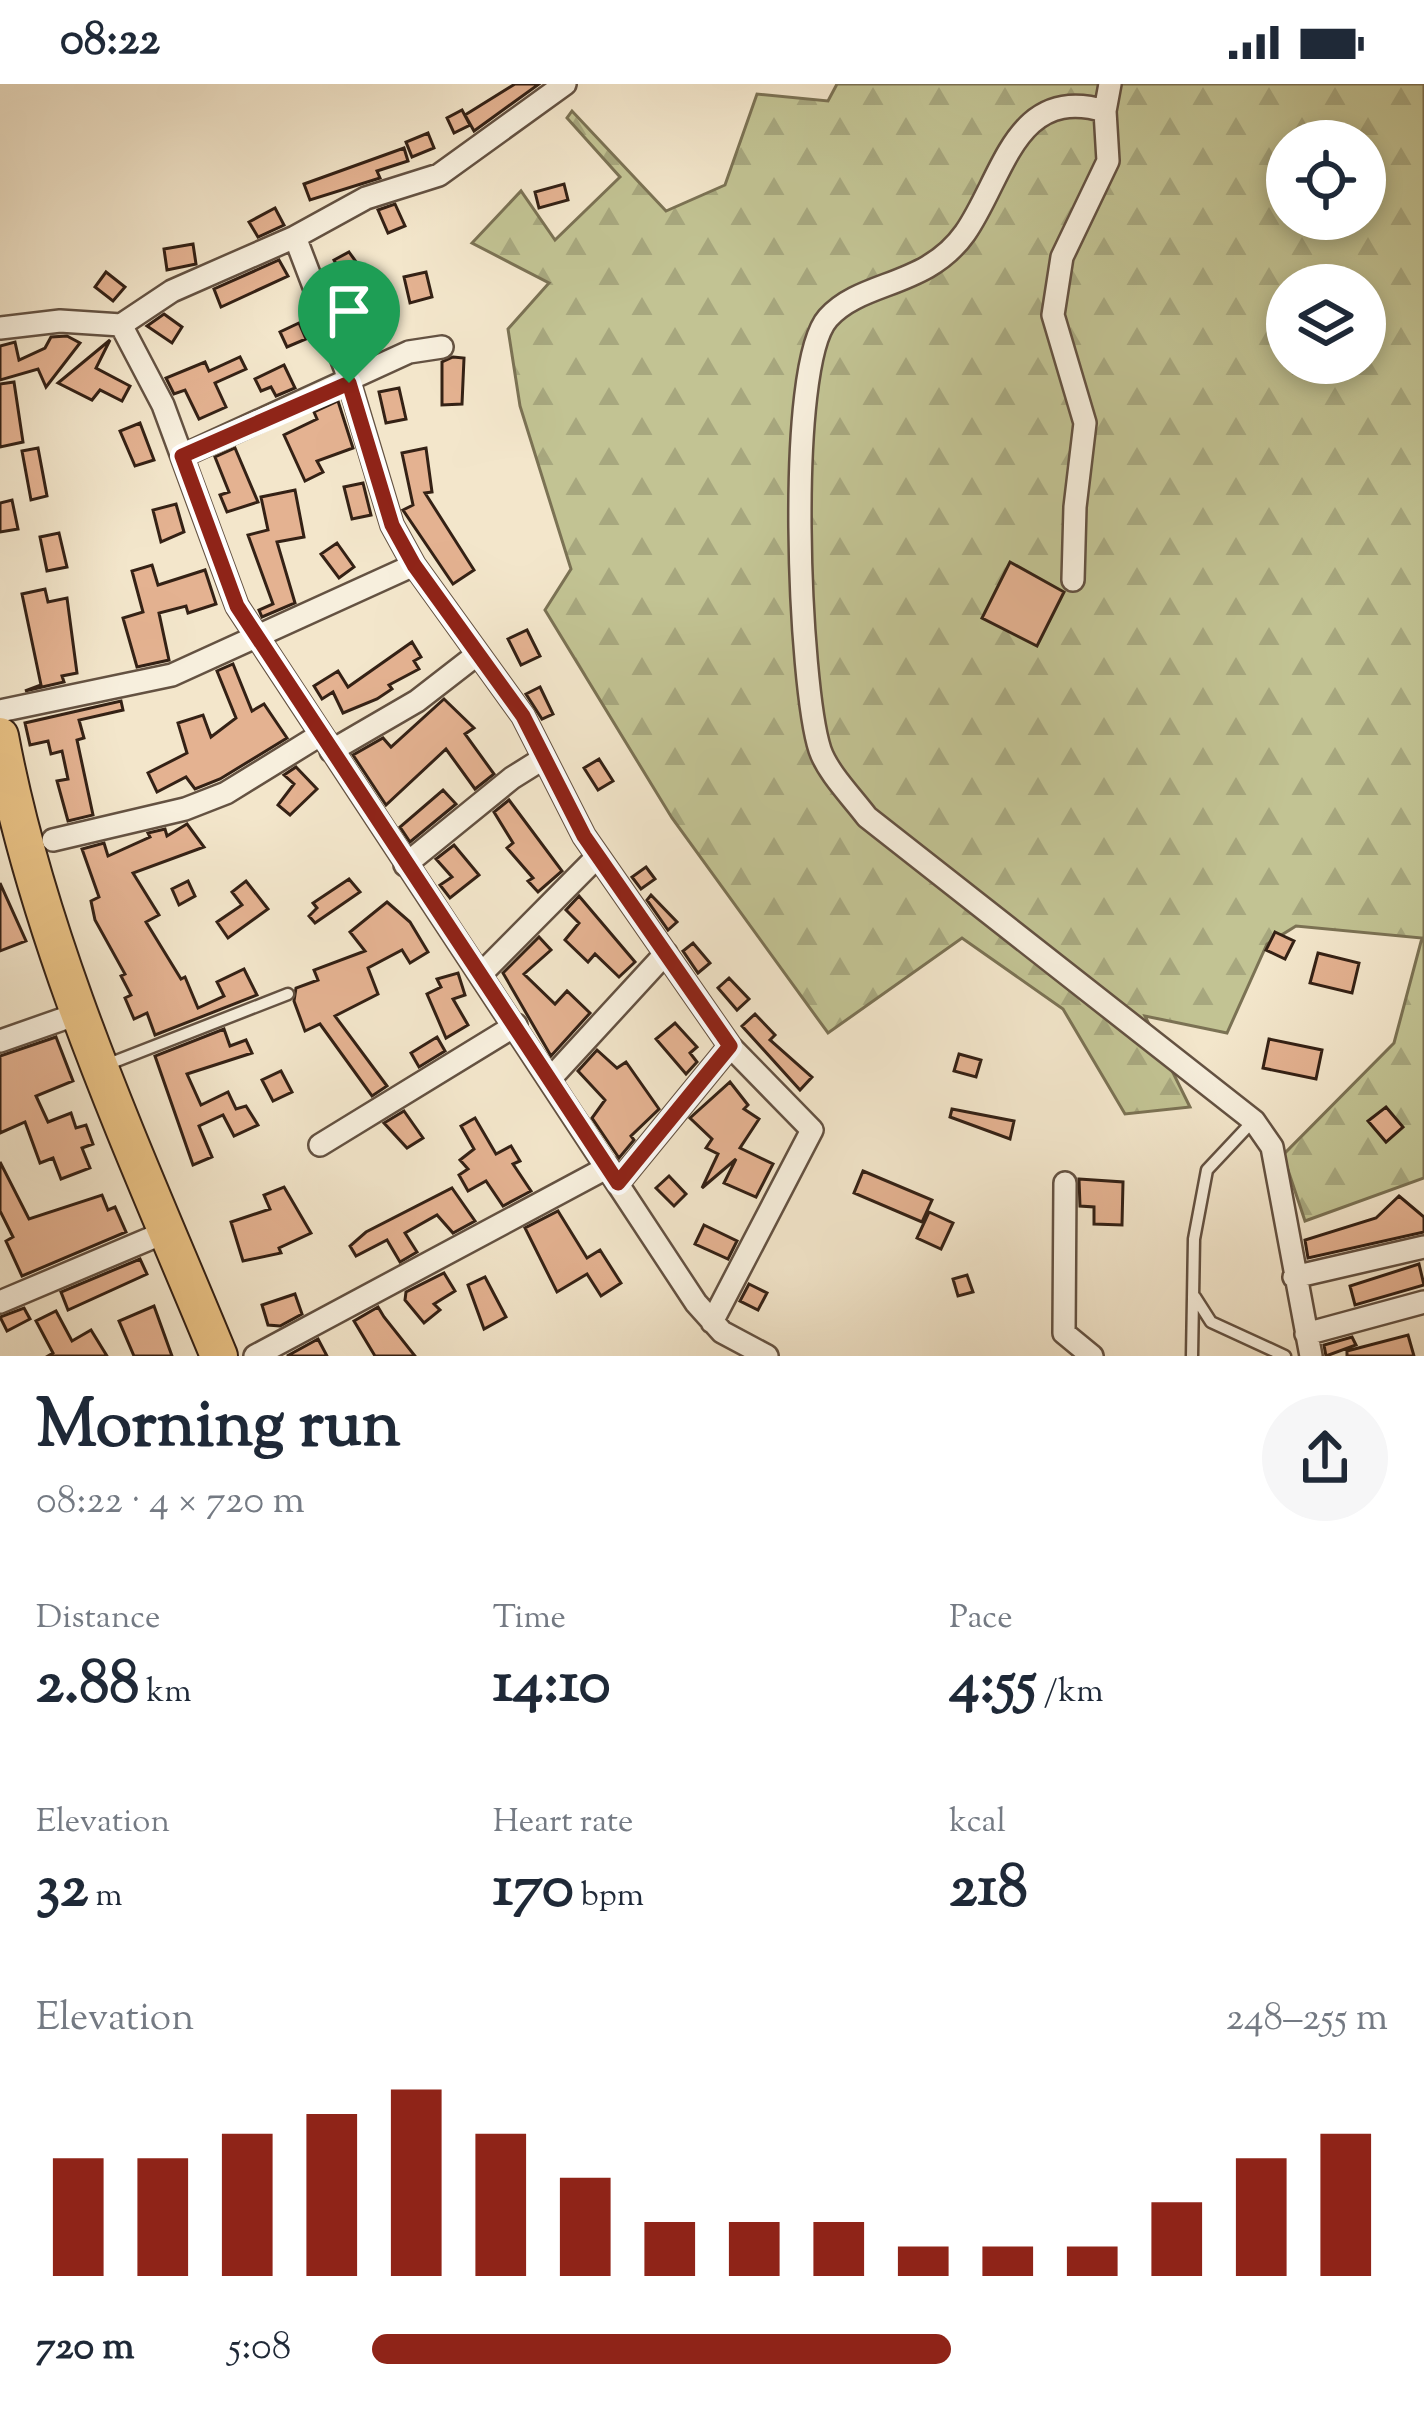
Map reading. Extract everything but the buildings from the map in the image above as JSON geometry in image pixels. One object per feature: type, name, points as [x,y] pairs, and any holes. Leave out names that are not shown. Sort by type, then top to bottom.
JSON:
[{"type":"highway","points":[[0,736],[15,816],[102,1067],[219,1356]]},
{"type":"street","points":[[0,328],[60,321],[121,326],[172,291],[296,237],[366,198],[439,175],[531,114],[565,84]]},
{"type":"street","points":[[1073,580],[1085,423],[1053,315],[1062,256],[1108,160],[1105,111],[1110,84]]},
{"type":"street","points":[[1105,111],[1079,103],[1048,109],[1025,128],[965,233],[940,260],[920,275],[845,306],[825,320],[813,363],[799,468],[805,559],[800,620],[821,754],[867,817],[1254,1121],[1272,1147],[1309,1345],[1424,1302]]},
{"type":"street","points":[[296,237],[349,383],[392,525],[414,565],[523,716],[598,856],[730,1046],[812,1130],[712,1322]]},
{"type":"street","points":[[121,326],[163,405],[237,606],[712,1322],[767,1356]]},
{"type":"street","points":[[182,456],[409,352],[442,346]]},
{"type":"street","points":[[0,711],[172,675],[414,565]]},
{"type":"street","points":[[53,840],[144,821],[205,801],[417,701],[476,656]]},
{"type":"street","points":[[405,865],[512,778],[544,758]]},
{"type":"street","points":[[482,973],[598,856]]},
{"type":"street","points":[[550,1078],[666,953]]},
{"type":"street","points":[[0,1041],[83,1012]]},
{"type":"street","points":[[320,1145],[516,1025]]},
{"type":"street","points":[[254,1356],[613,1175],[730,1046]]},
{"type":"street","points":[[1065,1183],[1064,1333],[1092,1356]]},
{"type":"street","points":[[0,1302],[168,1231]]},
{"type":"street","points":[[1294,1277],[1424,1246]]},
{"type":"lane","points":[[102,1067],[288,994]]},
{"type":"lane","points":[[1192,1356],[1194,1239],[1207,1170],[1254,1121]]},
{"type":"lane","points":[[1195,1297],[1211,1322],[1285,1356]]},
{"type":"green space","points":[[837,84],[1424,84],[1424,1178],[1305,1221],[1283,1155],[1394,1043],[1422,938],[1296,926],[1267,944],[1227,1033],[1145,1016],[1190,1107],[1125,1114],[1063,1009],[962,938],[828,1033],[672,818],[545,610],[571,569],[520,406],[508,329],[549,283],[472,243],[521,191],[555,240],[620,177],[567,118],[572,111],[666,211],[725,185],[757,94],[828,101]]},
{"type":"route","points":[[349,383],[392,525],[414,565],[523,716],[584,836],[730,1046],[618,1183],[237,606],[182,456],[349,383]]}]
